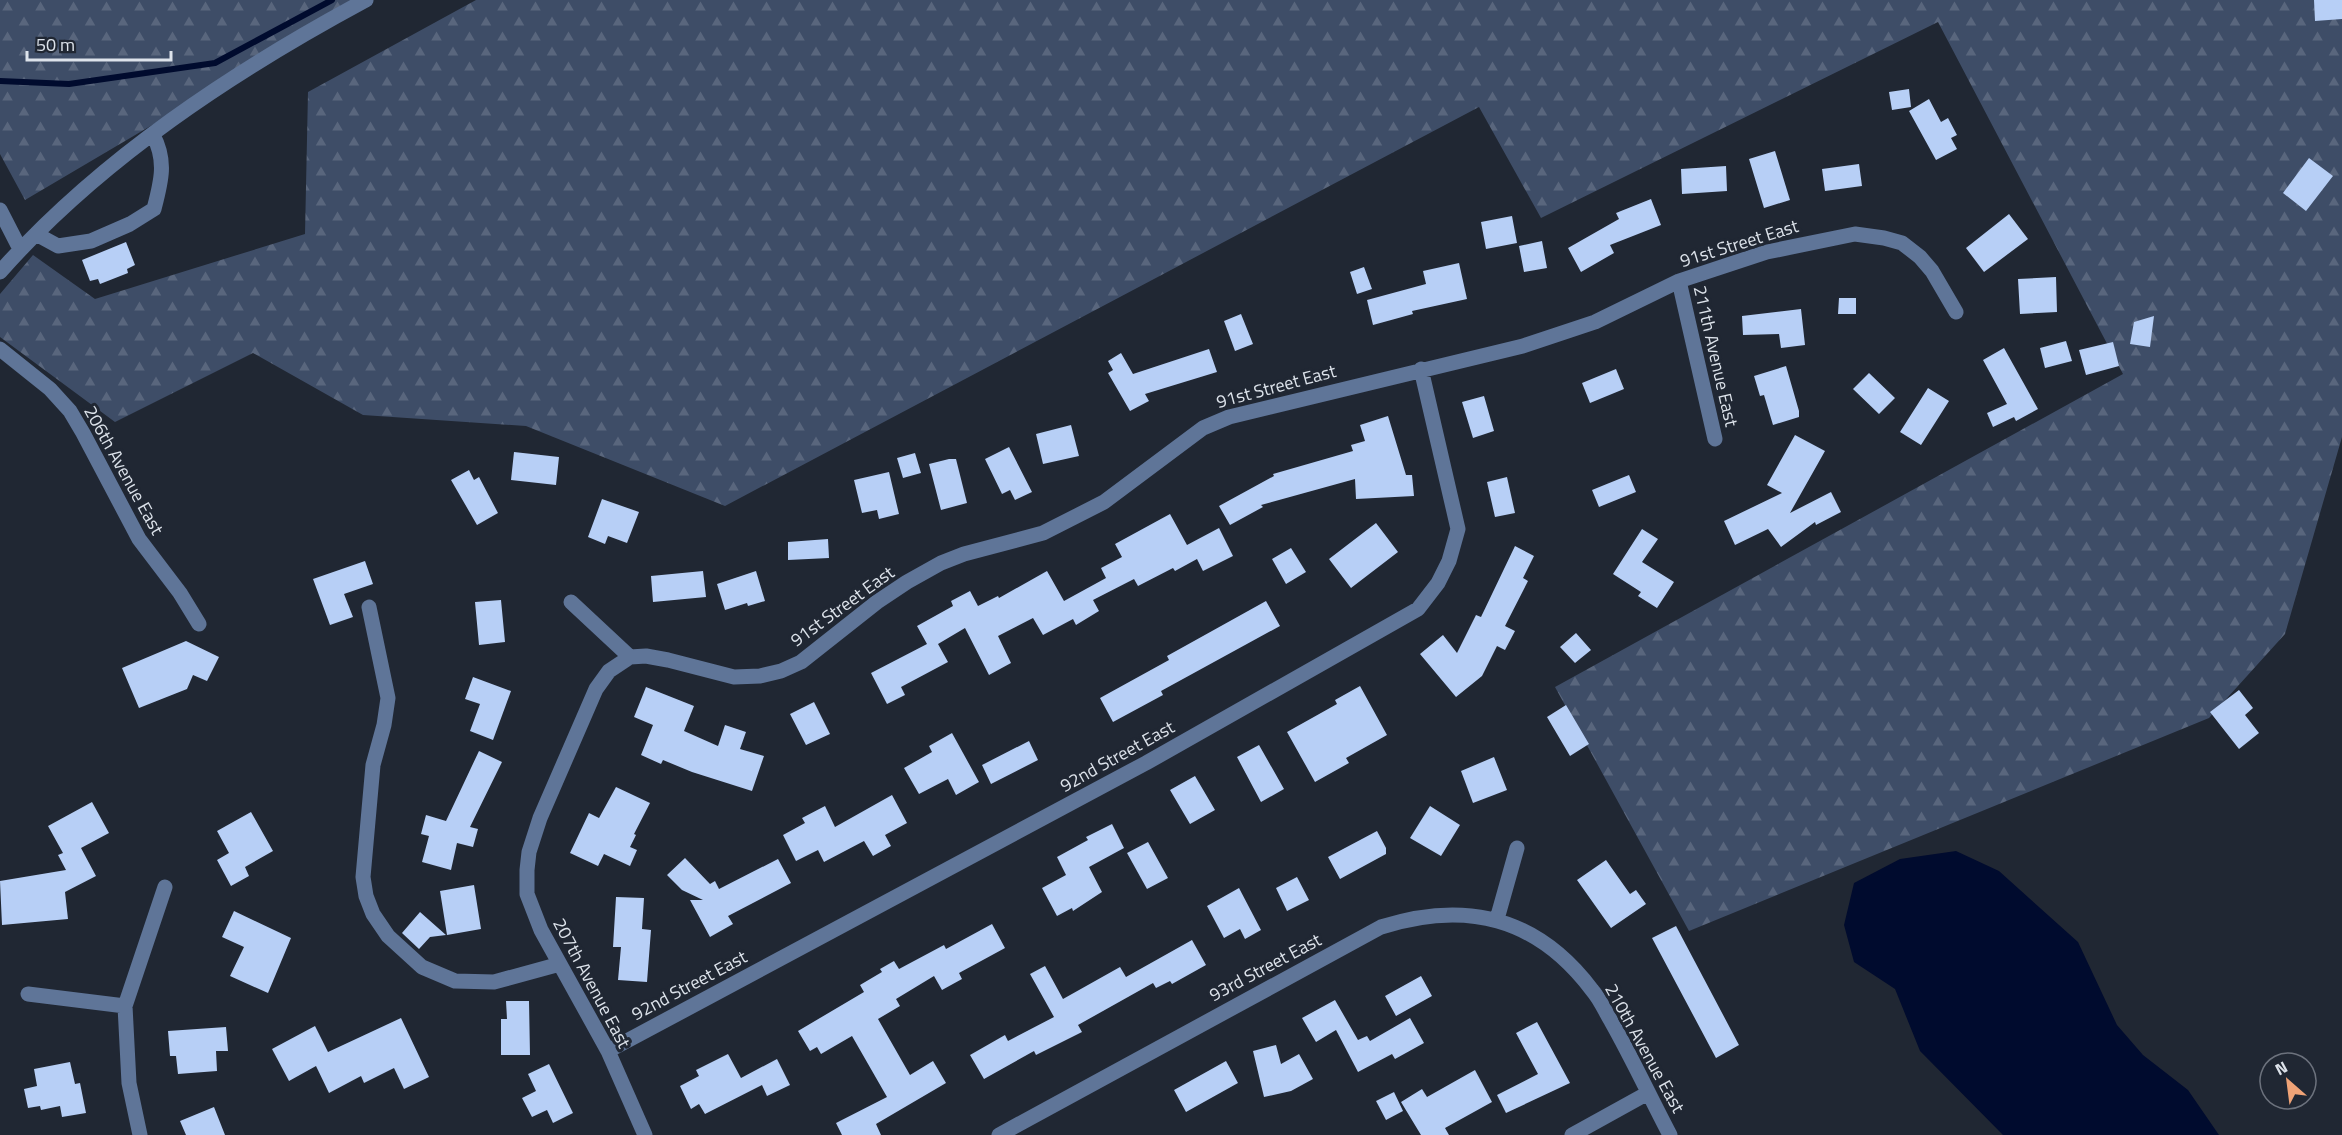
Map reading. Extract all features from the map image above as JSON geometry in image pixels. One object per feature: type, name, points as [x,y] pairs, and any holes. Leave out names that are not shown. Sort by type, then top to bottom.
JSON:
[{"type":"street","points":[[0,272],[62,208],[153,135],[236,76],[324,22],[366,0]]},
{"type":"street","points":[[36,234],[58,246],[91,241],[130,224],[154,209],[162,176],[161,149],[153,135]]},
{"type":"street","points":[[0,210],[20,249]]},
{"type":"street","name":"91st Street East","points":[[630,657],[646,656],[668,660],[734,677],[760,676],[781,671],[801,662],[877,602],[941,563],[964,554],[1043,533],[1104,502],[1203,428],[1229,417],[1523,346],[1595,322],[1679,281],[1776,250],[1845,236],[1884,238],[1902,243],[1920,257],[1932,271],[1956,312]]},
{"type":"street","name":"211th Avenue East","points":[[1679,281],[1715,439]]},
{"type":"street","name":"206th Avenue East","points":[[0,349],[50,389],[70,411],[84,433],[139,539],[180,593],[199,624]]},
{"type":"street","name":"92nd Street East","points":[[608,1051],[1146,763],[1418,609],[1438,582],[1449,561],[1458,529],[1421,369]]},
{"type":"street","points":[[571,602],[630,657]]},
{"type":"street","points":[[369,607],[388,698],[374,765],[363,877],[366,896],[373,914],[388,936],[422,967],[455,981],[494,982],[560,964]]},
{"type":"street","name":"207th Avenue East","points":[[630,657],[609,671],[596,689],[540,818],[529,852],[527,894],[541,930],[608,1051],[645,1135]]},
{"type":"street","points":[[1497,919],[1517,848]]},
{"type":"street","points":[[140,1135],[129,1083],[125,1006],[165,887]]},
{"type":"street","name":"93rd Street East","points":[[999,1135],[1381,927],[1409,918],[1468,915],[1497,919]]},
{"type":"street","name":"210th Avenue East","points":[[1497,919],[1542,941],[1558,953],[1593,990],[1625,1046],[1670,1135]]},
{"type":"street","points":[[28,994],[125,1006]]},
{"type":"street","points":[[1572,1135],[1648,1093]]},
{"type":"green space","points":[[0,0],[364,0],[25,200],[0,154]]},
{"type":"green space","points":[[476,0],[2342,0],[2342,437],[2285,634],[2209,718],[1689,931],[1555,687],[2123,374],[1938,22],[1541,218],[1479,107],[725,506],[526,426],[363,415],[253,353],[115,422],[0,337],[0,294],[33,255],[95,299],[305,234],[308,92]]},
{"type":"shaded area","points":[[1956,851],[1999,871],[2078,942],[2117,1025],[2143,1055],[2188,1090],[2219,1135],[2003,1135],[1920,1051],[1895,989],[1854,962],[1844,925],[1854,883],[1900,859]]},
{"type":"building","points":[[2314,0],[2342,0],[2342,19],[2315,21]]},
{"type":"building","points":[[1909,89],[1911,107],[1892,110],[1889,92]]},
{"type":"building","points":[[1929,99],[1941,122],[1948,118],[1957,135],[1951,138],[1957,149],[1936,160],[1909,111]]},
{"type":"building","points":[[1775,151],[1790,200],[1764,208],[1749,159]]},
{"type":"building","points":[[2309,158],[2333,176],[2306,211],[2283,193]]},
{"type":"building","points":[[1859,164],[1862,186],[1825,191],[1822,169]]},
{"type":"building","points":[[1726,166],[1727,191],[1682,194],[1681,169]]},
{"type":"building","points":[[1651,199],[1661,225],[1610,245],[1614,253],[1581,272],[1568,248],[1619,219],[1616,213]]},
{"type":"building","points":[[2009,214],[2028,239],[1984,272],[1966,248]]},
{"type":"building","points":[[1512,216],[1517,243],[1486,249],[1481,222]]},
{"type":"building","points":[[1542,241],[1547,268],[1524,272],[1519,246]]},
{"type":"building","points":[[126,242],[135,265],[127,269],[128,273],[100,284],[98,279],[90,281],[82,260]]},
{"type":"building","points":[[1459,263],[1467,299],[1412,311],[1413,314],[1373,325],[1367,300],[1426,284],[1423,271]]},
{"type":"building","points":[[1364,267],[1372,289],[1357,294],[1350,272]]},
{"type":"building","points":[[2056,277],[2057,312],[2020,314],[2018,279]]},
{"type":"building","points":[[1839,298],[1856,298],[1856,314],[1838,314]]},
{"type":"building","points":[[1801,309],[1805,345],[1781,348],[1779,334],[1743,335],[1742,316]]},
{"type":"building","points":[[1241,314],[1253,344],[1235,351],[1224,321]]},
{"type":"building","points":[[2154,316],[2150,347],[2130,344],[2134,322]]},
{"type":"building","points":[[2066,341],[2072,361],[2045,368],[2040,348]]},
{"type":"building","points":[[2113,342],[2119,366],[2086,375],[2079,350]]},
{"type":"building","points":[[2004,348],[2038,409],[2016,421],[2014,417],[1993,427],[1987,413],[2007,404],[1983,360]]},
{"type":"building","points":[[1209,349],[1217,372],[1145,394],[1149,401],[1130,411],[1108,373],[1113,370],[1108,361],[1121,353],[1133,374]]},
{"type":"building","points":[[1786,366],[1799,417],[1773,425],[1764,395],[1760,396],[1754,376]]},
{"type":"building","points":[[1616,369],[1624,389],[1590,403],[1582,383]]},
{"type":"building","points":[[1869,373],[1895,398],[1879,414],[1853,389]]},
{"type":"building","points":[[1928,388],[1949,401],[1921,445],[1900,432]]},
{"type":"building","points":[[1484,396],[1494,431],[1473,438],[1462,402]]},
{"type":"building","points":[[1388,416],[1406,475],[1412,475],[1414,496],[1356,499],[1355,479],[1261,505],[1263,507],[1230,525],[1219,506],[1274,476],[1273,474],[1353,451],[1351,445],[1365,441],[1360,425]]},
{"type":"building","points":[[1071,425],[1079,456],[1043,464],[1036,434]]},
{"type":"building","points":[[1795,435],[1825,451],[1790,513],[1831,492],[1841,512],[1816,525],[1815,522],[1781,547],[1768,529],[1735,545],[1724,521],[1782,493],[1767,485]]},
{"type":"building","points":[[1009,447],[1032,492],[1015,500],[1010,490],[1002,494],[985,459]]},
{"type":"building","points":[[514,452],[559,457],[556,485],[511,480]]},
{"type":"building","points":[[915,453],[921,473],[903,478],[897,458]]},
{"type":"building","points":[[956,459],[967,503],[941,510],[929,464]]},
{"type":"building","points":[[469,470],[474,480],[479,477],[498,513],[477,525],[451,480]]},
{"type":"building","points":[[889,472],[899,514],[879,519],[877,510],[862,513],[854,480]]},
{"type":"building","points":[[1629,475],[1636,492],[1599,507],[1592,490]]},
{"type":"building","points":[[1507,477],[1515,513],[1495,517],[1487,482]]},
{"type":"building","points":[[602,499],[639,512],[627,543],[608,536],[605,544],[588,537]]},
{"type":"building","points":[[1170,514],[1187,545],[1219,528],[1233,556],[1203,571],[1197,559],[1175,571],[1173,568],[1138,586],[1134,579],[1093,600],[1099,611],[1076,625],[1073,619],[1043,635],[1033,618],[998,636],[1011,663],[989,675],[965,628],[938,644],[948,662],[901,687],[905,695],[887,704],[871,673],[927,644],[917,626],[953,606],[951,601],[970,591],[978,606],[998,596],[999,598],[1047,571],[1064,601],[1106,578],[1101,568],[1122,557],[1115,544]]},
{"type":"building","points":[[1376,523],[1398,552],[1351,588],[1329,559]]},
{"type":"building","points":[[1642,529],[1658,539],[1642,562],[1674,582],[1657,608],[1638,596],[1641,592],[1613,574]]},
{"type":"building","points":[[828,539],[829,558],[788,560],[788,542]]},
{"type":"building","points":[[1515,546],[1534,556],[1523,578],[1528,581],[1505,626],[1515,631],[1505,650],[1497,646],[1482,676],[1456,697],[1420,654],[1443,635],[1457,653],[1476,615],[1481,617]]},
{"type":"building","points":[[1291,548],[1306,572],[1286,584],[1272,559]]},
{"type":"building","points":[[365,561],[373,584],[344,594],[353,617],[330,625],[313,579]]},
{"type":"building","points":[[703,571],[706,597],[653,602],[651,576]]},
{"type":"building","points":[[756,571],[765,601],[748,606],[747,603],[725,610],[717,584]]},
{"type":"building","points":[[501,600],[505,642],[479,645],[475,602]]},
{"type":"building","points":[[1266,601],[1280,626],[1161,691],[1163,695],[1113,722],[1100,698],[1169,660],[1167,656]]},
{"type":"building","points":[[1576,633],[1591,650],[1575,663],[1560,647]]},
{"type":"building","points":[[186,641],[219,657],[207,681],[193,675],[187,689],[139,708],[122,668]]},
{"type":"building","points":[[473,677],[511,691],[493,740],[470,731],[480,704],[465,699]]},
{"type":"building","points":[[1360,686],[1387,735],[1346,758],[1349,763],[1315,782],[1287,732],[1337,704],[1335,700]]},
{"type":"building","points":[[646,687],[694,706],[684,731],[718,746],[725,725],[746,732],[740,749],[764,756],[752,791],[663,760],[661,764],[641,755],[653,725],[634,717]]},
{"type":"building","points":[[2239,690],[2253,708],[2245,715],[2259,733],[2239,749],[2210,712]]},
{"type":"building","points":[[814,702],[830,734],[806,745],[790,714]]},
{"type":"building","points":[[1566,705],[1589,744],[1570,756],[1547,717]]},
{"type":"building","points":[[952,733],[979,782],[956,795],[948,779],[919,794],[904,768],[932,752],[929,746]]},
{"type":"building","points":[[1029,741],[1038,760],[991,784],[982,765]]},
{"type":"building","points":[[1259,745],[1284,789],[1261,802],[1237,757]]},
{"type":"building","points":[[479,751],[502,762],[470,827],[478,829],[473,847],[457,843],[451,870],[422,862],[429,836],[421,834],[426,815],[446,821]]},
{"type":"building","points":[[1494,757],[1507,790],[1473,803],[1461,771]]},
{"type":"building","points":[[1195,776],[1215,810],[1190,824],[1170,790]]},
{"type":"building","points":[[616,787],[650,803],[634,834],[636,835],[630,847],[637,850],[630,866],[604,854],[598,866],[570,853],[589,813],[599,818]]},
{"type":"building","points":[[892,795],[907,823],[885,835],[891,846],[873,856],[864,841],[824,862],[818,850],[796,861],[783,835],[805,823],[802,818],[825,806],[835,827]]},
{"type":"building","points":[[92,802],[109,833],[81,848],[96,876],[65,892],[68,919],[2,925],[0,881],[66,870],[58,855],[63,853],[48,826]]},
{"type":"building","points":[[1430,806],[1460,825],[1441,856],[1410,838]]},
{"type":"building","points":[[251,812],[273,851],[245,867],[249,876],[231,886],[217,860],[229,853],[217,831]]},
{"type":"building","points":[[1112,824],[1124,848],[1089,867],[1102,892],[1073,911],[1072,908],[1057,916],[1042,888],[1066,875],[1057,857],[1088,840],[1086,837]]},
{"type":"building","points":[[1377,831],[1386,848],[1386,854],[1340,879],[1328,857]]},
{"type":"building","points":[[1148,842],[1168,878],[1147,889],[1127,853]]},
{"type":"building","points":[[685,858],[710,884],[715,881],[719,889],[778,859],[791,883],[728,916],[733,924],[710,937],[690,900],[703,900],[682,890],[667,875]]},
{"type":"building","points":[[1606,860],[1630,894],[1636,890],[1646,904],[1611,928],[1577,880]]},
{"type":"building","points":[[1297,877],[1309,900],[1287,911],[1276,888]]},
{"type":"building","points":[[474,885],[481,929],[447,935],[440,891]]},
{"type":"building","points":[[1239,888],[1261,930],[1245,939],[1240,929],[1224,938],[1207,906]]},
{"type":"building","points":[[616,897],[644,898],[642,929],[651,930],[647,982],[618,980],[621,947],[613,947]]},
{"type":"building","points":[[234,911],[291,938],[268,993],[230,976],[244,947],[222,937]]},
{"type":"building","points":[[420,912],[446,935],[430,937],[419,949],[402,933]]},
{"type":"building","points":[[992,924],[1005,948],[959,973],[962,979],[942,990],[934,976],[896,999],[900,1006],[878,1019],[910,1075],[933,1061],[946,1083],[876,1124],[881,1135],[842,1135],[836,1123],[887,1097],[852,1036],[821,1054],[817,1047],[810,1051],[798,1031],[864,992],[860,985],[882,972],[880,969],[894,961],[899,969],[944,945],[946,949]]},
{"type":"building","points":[[1676,926],[1739,1045],[1716,1058],[1652,938]]},
{"type":"building","points":[[1192,940],[1206,965],[1172,984],[1170,981],[1156,988],[1153,983],[1078,1025],[1082,1032],[1036,1055],[1034,1051],[984,1079],[970,1055],[1005,1035],[1008,1041],[1054,1017],[1030,974],[1045,966],[1063,999],[1120,967],[1126,977]]},
{"type":"building","points":[[1421,976],[1432,996],[1396,1016],[1385,996]]},
{"type":"building","points":[[1335,1000],[1358,1040],[1367,1036],[1370,1041],[1410,1018],[1424,1043],[1395,1059],[1392,1054],[1358,1072],[1336,1030],[1316,1042],[1302,1018]]},
{"type":"building","points":[[506,1001],[529,1001],[530,1055],[501,1055],[501,1019],[507,1019]]},
{"type":"building","points":[[401,1018],[429,1077],[404,1089],[394,1068],[364,1083],[361,1076],[329,1093],[316,1066],[289,1081],[272,1049],[315,1026],[328,1052]]},
{"type":"building","points":[[1537,1022],[1570,1083],[1506,1113],[1497,1095],[1538,1074],[1516,1033]]},
{"type":"building","points":[[226,1027],[228,1051],[216,1051],[217,1071],[178,1074],[176,1056],[170,1056],[168,1031]]},
{"type":"building","points":[[1276,1045],[1281,1064],[1299,1054],[1313,1079],[1291,1091],[1264,1097],[1253,1051]]},
{"type":"building","points":[[728,1054],[741,1078],[777,1059],[790,1085],[767,1096],[762,1085],[705,1114],[699,1104],[691,1109],[680,1086],[699,1076],[696,1070]]},
{"type":"building","points":[[1226,1061],[1238,1083],[1186,1112],[1174,1090]]},
{"type":"building","points":[[70,1062],[75,1084],[80,1083],[86,1113],[62,1117],[60,1106],[41,1110],[40,1106],[28,1108],[24,1089],[37,1086],[34,1069]]},
{"type":"building","points":[[549,1064],[573,1113],[553,1123],[547,1110],[532,1117],[522,1098],[536,1091],[528,1074]]},
{"type":"building","points":[[1475,1070],[1492,1102],[1445,1128],[1449,1135],[1421,1135],[1401,1102],[1422,1089],[1427,1097]]},
{"type":"building","points":[[1394,1092],[1403,1111],[1386,1120],[1376,1101]]},
{"type":"building","points":[[214,1107],[225,1135],[186,1135],[180,1121]]},
{"type":"waterway","points":[[0,81],[69,84],[215,63],[332,0]]}]
